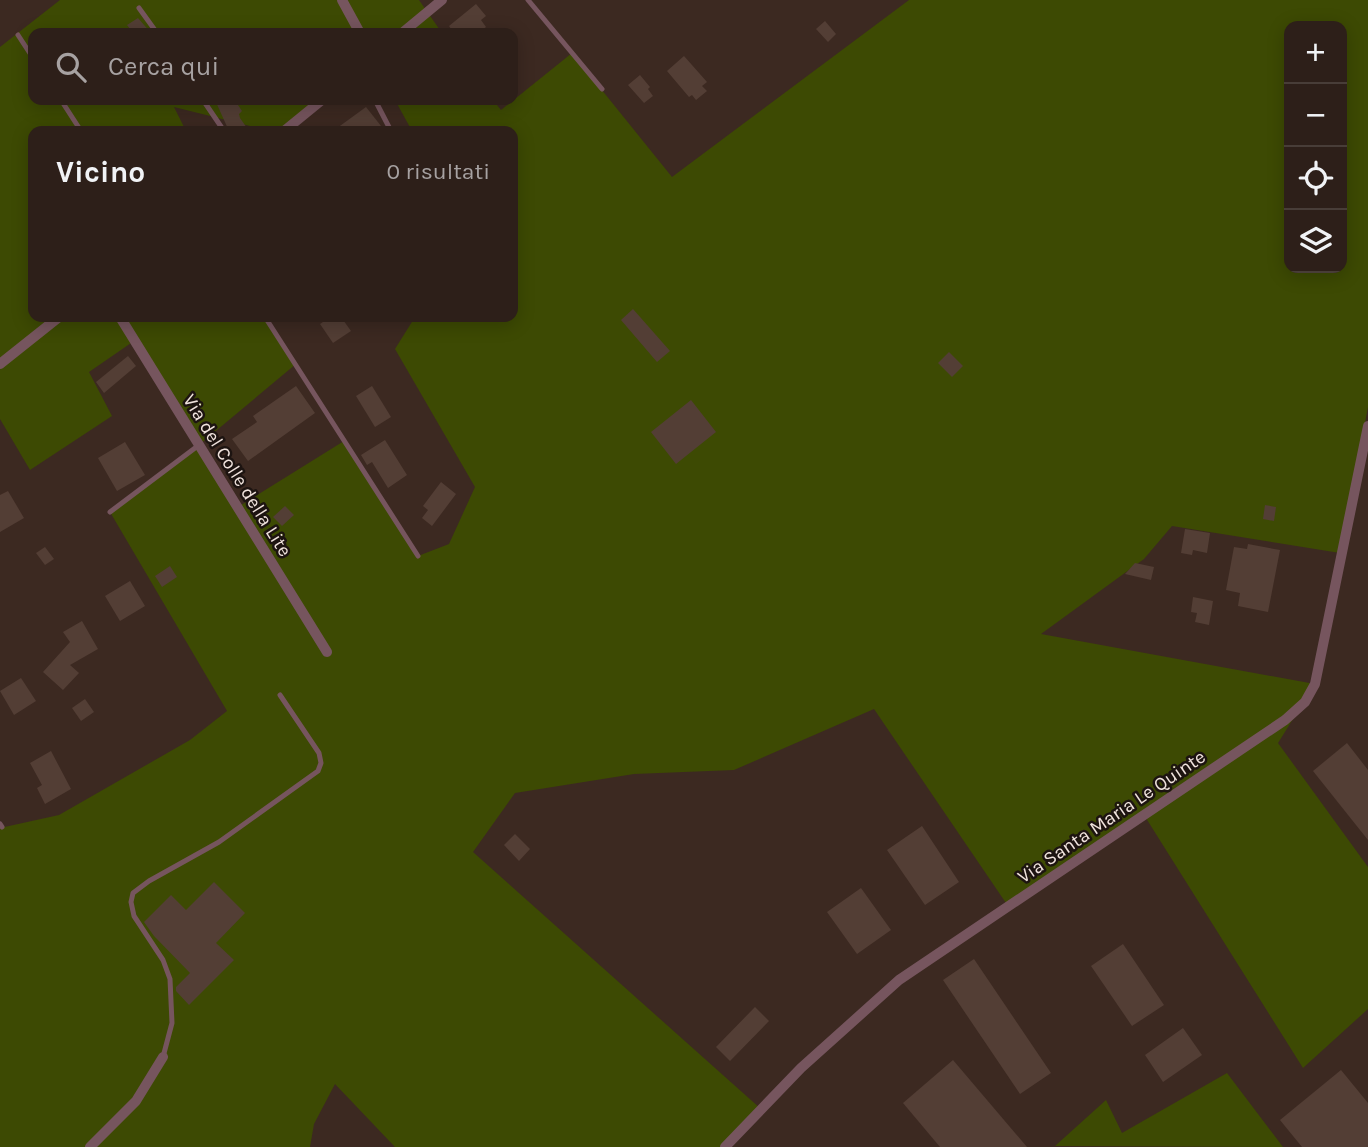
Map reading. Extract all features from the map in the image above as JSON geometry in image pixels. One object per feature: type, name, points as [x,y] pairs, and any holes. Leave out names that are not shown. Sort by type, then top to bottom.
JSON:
[{"type":"street","points":[[342,0],[357,28]]},
{"type":"street","points":[[408,28],[442,0]]},
{"type":"street","points":[[290,126],[316,105]]},
{"type":"street","points":[[0,364],[53,322]]},
{"type":"street","name":"Via del Colle della Lite","points":[[123,322],[327,652]]},
{"type":"street","name":"Via Santa Maria Le Quinte","points":[[724,1147],[801,1068],[899,980],[1285,720],[1305,702],[1315,684],[1368,426]]},
{"type":"street","points":[[90,1147],[136,1101],[163,1057]]},
{"type":"lane","points":[[528,0],[602,89]]},
{"type":"lane","points":[[139,8],[153,28]]},
{"type":"lane","points":[[18,35],[28,50]]},
{"type":"lane","points":[[64,105],[79,126]]},
{"type":"lane","points":[[206,105],[221,126]]},
{"type":"lane","points":[[378,105],[389,126]]},
{"type":"lane","points":[[268,322],[418,556]]},
{"type":"lane","points":[[110,512],[199,445]]},
{"type":"lane","points":[[163,1057],[170,1040],[172,1023],[170,979],[163,960],[134,916],[131,902],[133,893],[143,884],[219,842],[318,771],[321,763],[319,753],[280,695]]},
{"type":"green space","points":[[60,0],[419,0],[439,28],[28,28],[28,105],[316,105],[290,126],[250,126],[174,107],[184,126],[28,126],[28,322],[268,322],[296,364],[199,445],[134,341],[89,372],[112,416],[30,470],[0,419],[0,47]]},
{"type":"green space","points":[[909,0],[1368,0],[1368,407],[1340,553],[1172,526],[1144,559],[1041,634],[1315,684],[1278,743],[1368,867],[1368,1009],[1303,1068],[1144,815],[1008,906],[874,709],[734,770],[634,774],[515,793],[473,852],[761,1109],[725,1147],[395,1147],[335,1084],[314,1124],[310,1147],[0,1147],[0,828],[59,815],[190,740],[227,711],[110,512],[199,445],[238,507],[344,441],[418,556],[449,544],[475,487],[395,349],[412,322],[518,322],[518,126],[409,126],[398,105],[497,105],[501,110],[507,105],[518,105],[518,96],[572,53],[672,177]]},
{"type":"green space","points":[[1227,1073],[1283,1147],[1055,1146],[1106,1100],[1122,1133]]},
{"type":"building","points":[[476,4],[486,16],[481,20],[485,28],[449,26]]},
{"type":"building","points":[[138,18],[147,28],[129,28],[127,25]]},
{"type":"building","points":[[825,21],[836,34],[828,42],[816,29]]},
{"type":"building","points":[[684,56],[707,82],[702,86],[707,91],[696,100],[692,95],[689,97],[667,71]]},
{"type":"building","points":[[640,75],[650,87],[648,89],[653,96],[644,103],[628,85]]},
{"type":"building","points":[[217,105],[238,105],[242,111],[240,118],[246,126],[227,126]]},
{"type":"building","points":[[366,107],[381,126],[340,126]]},
{"type":"building","points":[[633,309],[670,351],[657,362],[621,320]]},
{"type":"building","points":[[345,322],[351,331],[333,343],[320,324]]},
{"type":"building","points":[[949,352],[963,366],[952,377],[938,363]]},
{"type":"building","points":[[128,356],[136,366],[104,393],[96,382]]},
{"type":"building","points":[[296,386],[315,413],[248,461],[232,439],[257,422],[253,416]]},
{"type":"building","points":[[372,386],[391,417],[375,427],[356,396]]},
{"type":"building","points":[[691,400],[716,432],[676,464],[651,432]]},
{"type":"building","points":[[385,440],[407,475],[388,488],[372,462],[367,465],[361,455]]},
{"type":"building","points":[[125,442],[145,475],[117,491],[98,458]]},
{"type":"building","points":[[441,482],[456,494],[432,526],[422,518],[428,510],[423,506]]},
{"type":"building","points":[[8,491],[24,518],[0,532],[0,495]]},
{"type":"building","points":[[1265,505],[1276,507],[1274,521],[1263,519]]},
{"type":"building","points":[[285,506],[294,515],[282,526],[273,517]]},
{"type":"building","points":[[1185,529],[1210,533],[1207,553],[1193,550],[1192,555],[1181,553]]},
{"type":"building","points":[[1248,544],[1280,550],[1268,612],[1238,606],[1240,593],[1226,590],[1234,547],[1247,549]]},
{"type":"building","points":[[45,547],[54,559],[45,565],[36,553]]},
{"type":"building","points":[[1135,563],[1154,567],[1151,580],[1125,574]]},
{"type":"building","points":[[170,566],[177,577],[162,587],[155,576]]},
{"type":"building","points":[[130,581],[145,606],[120,621],[105,596]]},
{"type":"building","points":[[1193,597],[1213,601],[1209,625],[1195,622],[1197,613],[1191,612]]},
{"type":"building","points":[[82,621],[98,649],[70,665],[79,673],[63,690],[43,672],[70,642],[63,632]]},
{"type":"building","points":[[21,678],[36,701],[14,715],[0,691]]},
{"type":"building","points":[[85,699],[94,712],[81,721],[72,708]]},
{"type":"building","points":[[1347,743],[1368,770],[1368,840],[1313,771]]},
{"type":"building","points":[[51,751],[71,789],[45,804],[37,788],[42,785],[30,763]]},
{"type":"building","points":[[922,826],[959,882],[925,905],[887,850]]},
{"type":"building","points":[[515,834],[530,849],[519,861],[504,845]]},
{"type":"building","points":[[214,882],[245,913],[216,943],[234,960],[189,1005],[176,991],[176,987],[190,973],[144,922],[171,895],[186,910]]},
{"type":"building","points":[[861,888],[891,930],[857,954],[827,912]]},
{"type":"building","points":[[1123,944],[1164,1005],[1132,1026],[1091,966]]},
{"type":"building","points":[[974,959],[1051,1073],[1020,1094],[943,980]]},
{"type":"building","points":[[755,1007],[769,1021],[730,1061],[716,1047]]},
{"type":"building","points":[[1183,1028],[1202,1055],[1163,1082],[1145,1055]]},
{"type":"building","points":[[953,1060],[1027,1147],[940,1147],[903,1103]]},
{"type":"building","points":[[1341,1070],[1368,1103],[1368,1147],[1302,1147],[1280,1120]]}]
